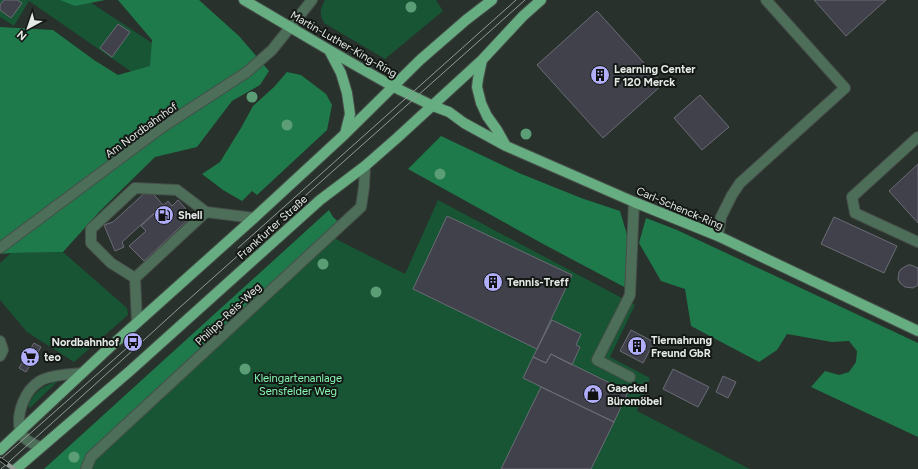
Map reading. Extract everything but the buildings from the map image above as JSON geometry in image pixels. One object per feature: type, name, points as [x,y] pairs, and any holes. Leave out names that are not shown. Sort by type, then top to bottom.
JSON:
[{"type":"main road","name":"Martin-Luther-King-Ring","points":[[244,0],[394,87],[433,106]]},
{"type":"main road","name":"Frankfurter Straße","points":[[0,450],[137,322],[346,134],[420,60],[466,20],[492,0]]},
{"type":"main road","name":"Frankfurter Straße","points":[[19,466],[131,370],[320,200],[365,166],[433,106],[482,60],[523,16],[541,0]]},
{"type":"main road","points":[[329,50],[341,73],[347,93],[350,114],[346,134]]},
{"type":"main road","points":[[482,60],[477,87],[481,103],[487,116],[506,146]]},
{"type":"main road","name":"Carl-Schenck-Ring","points":[[433,106],[450,112],[464,123],[506,146],[634,202],[718,236],[918,331]]},
{"type":"street","name":"Am Nordbahnhof","points":[[0,248],[161,128],[248,72],[272,50],[312,0]]},
{"type":"street","points":[[718,236],[721,217],[740,183],[845,88],[766,0]]},
{"type":"street","points":[[918,137],[852,197],[855,214],[918,242]]},
{"type":"street","name":"Philipp-Reis-Weg","points":[[86,469],[91,457],[361,207],[365,166]]},
{"type":"street","points":[[135,278],[111,263],[91,242],[91,229],[135,188],[177,190],[206,212],[254,218]]},
{"type":"street","points":[[630,377],[597,360],[630,296],[634,202]]},
{"type":"street","points":[[137,322],[135,278],[206,212]]},
{"type":"street","points":[[0,341],[3,350],[0,356]]},
{"type":"street","points":[[41,447],[30,443],[20,431],[20,411],[25,397],[31,388],[40,380],[49,377],[82,373]]},
{"type":"green space","points":[[0,0],[87,0],[214,84],[178,104],[29,1],[14,26],[0,17]]},
{"type":"green space","points":[[60,0],[105,0],[75,6]]},
{"type":"green space","points":[[118,0],[199,0],[239,36],[269,71],[260,85],[232,101],[197,147],[155,157],[100,211],[63,252],[0,254],[0,27],[53,30],[94,60],[118,75],[150,66],[152,40]]},
{"type":"green space","points":[[325,0],[436,0],[443,11],[385,59],[324,23],[321,17],[321,12]]},
{"type":"green space","points":[[287,72],[301,75],[326,94],[332,105],[327,130],[257,195],[252,191],[242,201],[223,190],[202,174],[220,162],[253,106],[274,87]]},
{"type":"green space","points":[[441,136],[519,173],[581,198],[620,211],[630,245],[628,289],[408,169]]},
{"type":"green space","name":"Kleingartenanlage Sensfelder Weg","points":[[438,200],[635,305],[610,357],[650,378],[637,411],[750,469],[91,469],[96,459],[332,237],[405,274]]},
{"type":"green space","points":[[329,210],[333,217],[342,225],[96,459],[91,469],[44,469]]},
{"type":"green space","points":[[646,218],[677,230],[918,343],[918,437],[811,387],[825,371],[839,375],[849,372],[856,362],[857,351],[849,341],[832,342],[787,334],[777,350],[759,362],[691,326],[685,289],[661,281],[639,243]]},
{"type":"green space","points":[[63,252],[127,308],[128,315],[74,362],[27,332],[0,300],[0,263],[11,253]]},
{"type":"green space","points":[[58,381],[30,408],[28,405],[37,392]]},
{"type":"tram line","points":[[238,248],[516,0]]},
{"type":"tram line","points":[[1,469],[525,0]]},
{"type":"tram line","points":[[0,460],[136,340]]},
{"type":"railway","points":[[0,459],[14,469]]},
{"type":"place","name":"Learning Center F 120 Merck","points":[[600,75]]},
{"type":"place","name":"Shell","points":[[164,215]]},
{"type":"place","name":"Tennis-Treff","points":[[493,282]]},
{"type":"place","name":"Nordbahnhof","points":[[133,342]]},
{"type":"place","name":"Tiernahrung Freund GbR","points":[[637,346]]},
{"type":"place","name":"teo","points":[[30,357]]},
{"type":"place","name":"Gaeckel Büromöbel","points":[[593,394]]}]
